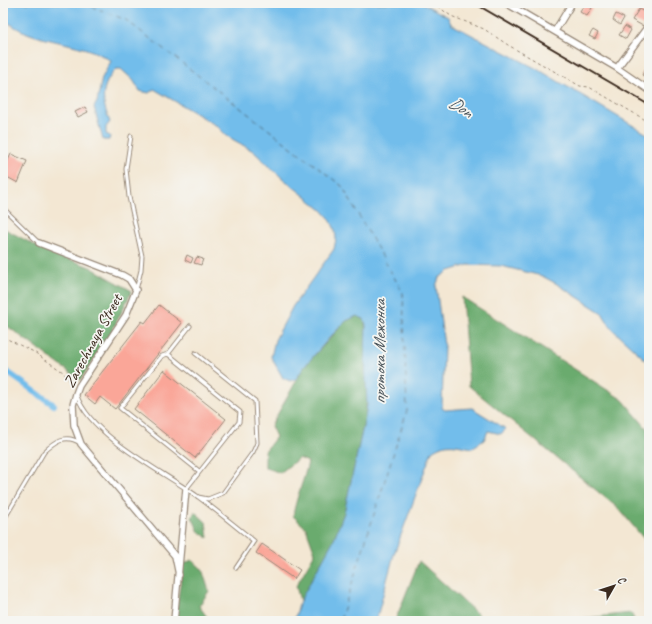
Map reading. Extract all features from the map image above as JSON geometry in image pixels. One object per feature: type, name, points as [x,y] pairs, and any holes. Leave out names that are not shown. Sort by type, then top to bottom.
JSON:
[{"type":"street","points":[[506,3],[617,68],[649,90]]},
{"type":"street","points":[[555,31],[572,3]]},
{"type":"street","points":[[617,68],[649,25]]},
{"type":"street","name":"Zarechnaya Street","points":[[39,243],[129,279],[136,290],[126,315],[77,391],[73,406],[74,425],[82,444],[175,556],[179,575]]},
{"type":"street","name":"Zarechnaya Street","points":[[174,621],[186,489]]},
{"type":"lane","points":[[131,136],[126,168],[129,197],[142,256],[141,270],[136,290]]},
{"type":"lane","points":[[3,208],[8,211],[39,243]]},
{"type":"lane","points":[[190,326],[168,354],[162,356],[120,408],[199,471]]},
{"type":"lane","points":[[195,353],[255,401],[257,443],[253,452],[222,493],[208,499],[198,497]]},
{"type":"lane","points":[[168,354],[240,412],[239,422],[186,489]]},
{"type":"lane","points":[[77,391],[85,412],[96,425],[148,464],[198,497],[254,541],[236,568]]},
{"type":"lane","points":[[3,522],[44,452],[53,444],[65,438],[74,439],[82,444]]},
{"type":"path","points":[[433,3],[451,16],[484,29],[508,46],[580,86],[589,87],[649,122]]},
{"type":"path","points":[[3,337],[34,352],[63,372],[77,391]]},
{"type":"green space","points":[[3,228],[42,249],[90,267],[132,291],[111,333],[80,380],[3,323]]},
{"type":"green space","points":[[462,297],[623,400],[649,431],[649,545],[619,509],[469,386]]},
{"type":"green space","points":[[357,316],[364,319],[366,329],[365,354],[367,396],[365,418],[344,513],[333,541],[300,601],[296,586],[315,553],[306,528],[293,516],[308,462],[299,458],[280,473],[265,467],[265,451],[276,437],[271,426],[304,367],[346,321]]},
{"type":"green space","points":[[195,512],[206,522],[208,538],[199,532],[192,517]]},
{"type":"green space","points":[[192,560],[202,569],[209,591],[199,606],[210,621],[175,621],[183,564]]},
{"type":"green space","points":[[419,561],[485,621],[395,621]]},
{"type":"green space","points":[[631,613],[635,621],[560,621]]},
{"type":"water","points":[[3,3],[422,3],[448,17],[451,24],[539,70],[649,135],[649,363],[612,329],[602,313],[542,276],[501,266],[468,265],[449,271],[439,278],[436,286],[444,345],[442,408],[445,410],[472,408],[506,429],[501,434],[488,431],[484,440],[472,448],[447,445],[432,451],[394,554],[376,621],[294,621],[300,601],[333,541],[344,513],[367,405],[365,359],[366,325],[364,319],[357,316],[346,321],[304,367],[296,379],[290,381],[283,378],[271,357],[275,340],[293,306],[334,249],[336,239],[335,230],[330,219],[322,210],[281,177],[253,151],[227,136],[217,126],[154,89],[149,93],[140,91],[133,80],[121,69],[116,69],[107,82],[105,88],[105,107],[110,122],[106,127],[106,134],[110,136],[109,140],[103,140],[94,107],[97,102],[102,78],[111,61],[85,49],[42,38],[15,27],[3,18]]},
{"type":"building","points":[[585,4],[592,8],[587,16],[580,12]]},
{"type":"building","points":[[639,9],[649,15],[643,26],[632,20]]},
{"type":"building","points":[[616,14],[624,18],[620,25],[613,20]]},
{"type":"building","points":[[625,26],[631,30],[626,39],[619,35]]},
{"type":"building","points":[[593,30],[598,33],[595,39],[589,36]]},
{"type":"building","points":[[649,62],[649,79],[642,75]]},
{"type":"building","points":[[85,107],[88,112],[78,117],[75,112]]},
{"type":"building","points":[[11,154],[27,161],[18,183],[7,177],[3,186],[3,171]]},
{"type":"building","points":[[187,255],[193,258],[191,263],[185,260]]},
{"type":"building","points":[[197,257],[203,259],[201,265],[194,263]]},
{"type":"building","points":[[159,305],[182,323],[115,409],[100,397],[95,404],[84,395],[142,321],[145,323]]},
{"type":"building","points":[[164,370],[226,419],[195,458],[134,409]]},
{"type":"building","points":[[262,544],[300,570],[294,579],[256,553]]},
{"type":"waterway","points":[[3,369],[54,405]]},
{"type":"ferry route","points":[[83,3],[126,20],[342,186],[403,293],[407,411],[340,621]]},
{"type":"railway","points":[[474,3],[649,105]]},
{"type":"water label","name":"Don","points":[[461,107]]},
{"type":"water label","name":"протока Межонка","points":[[379,352]]}]
